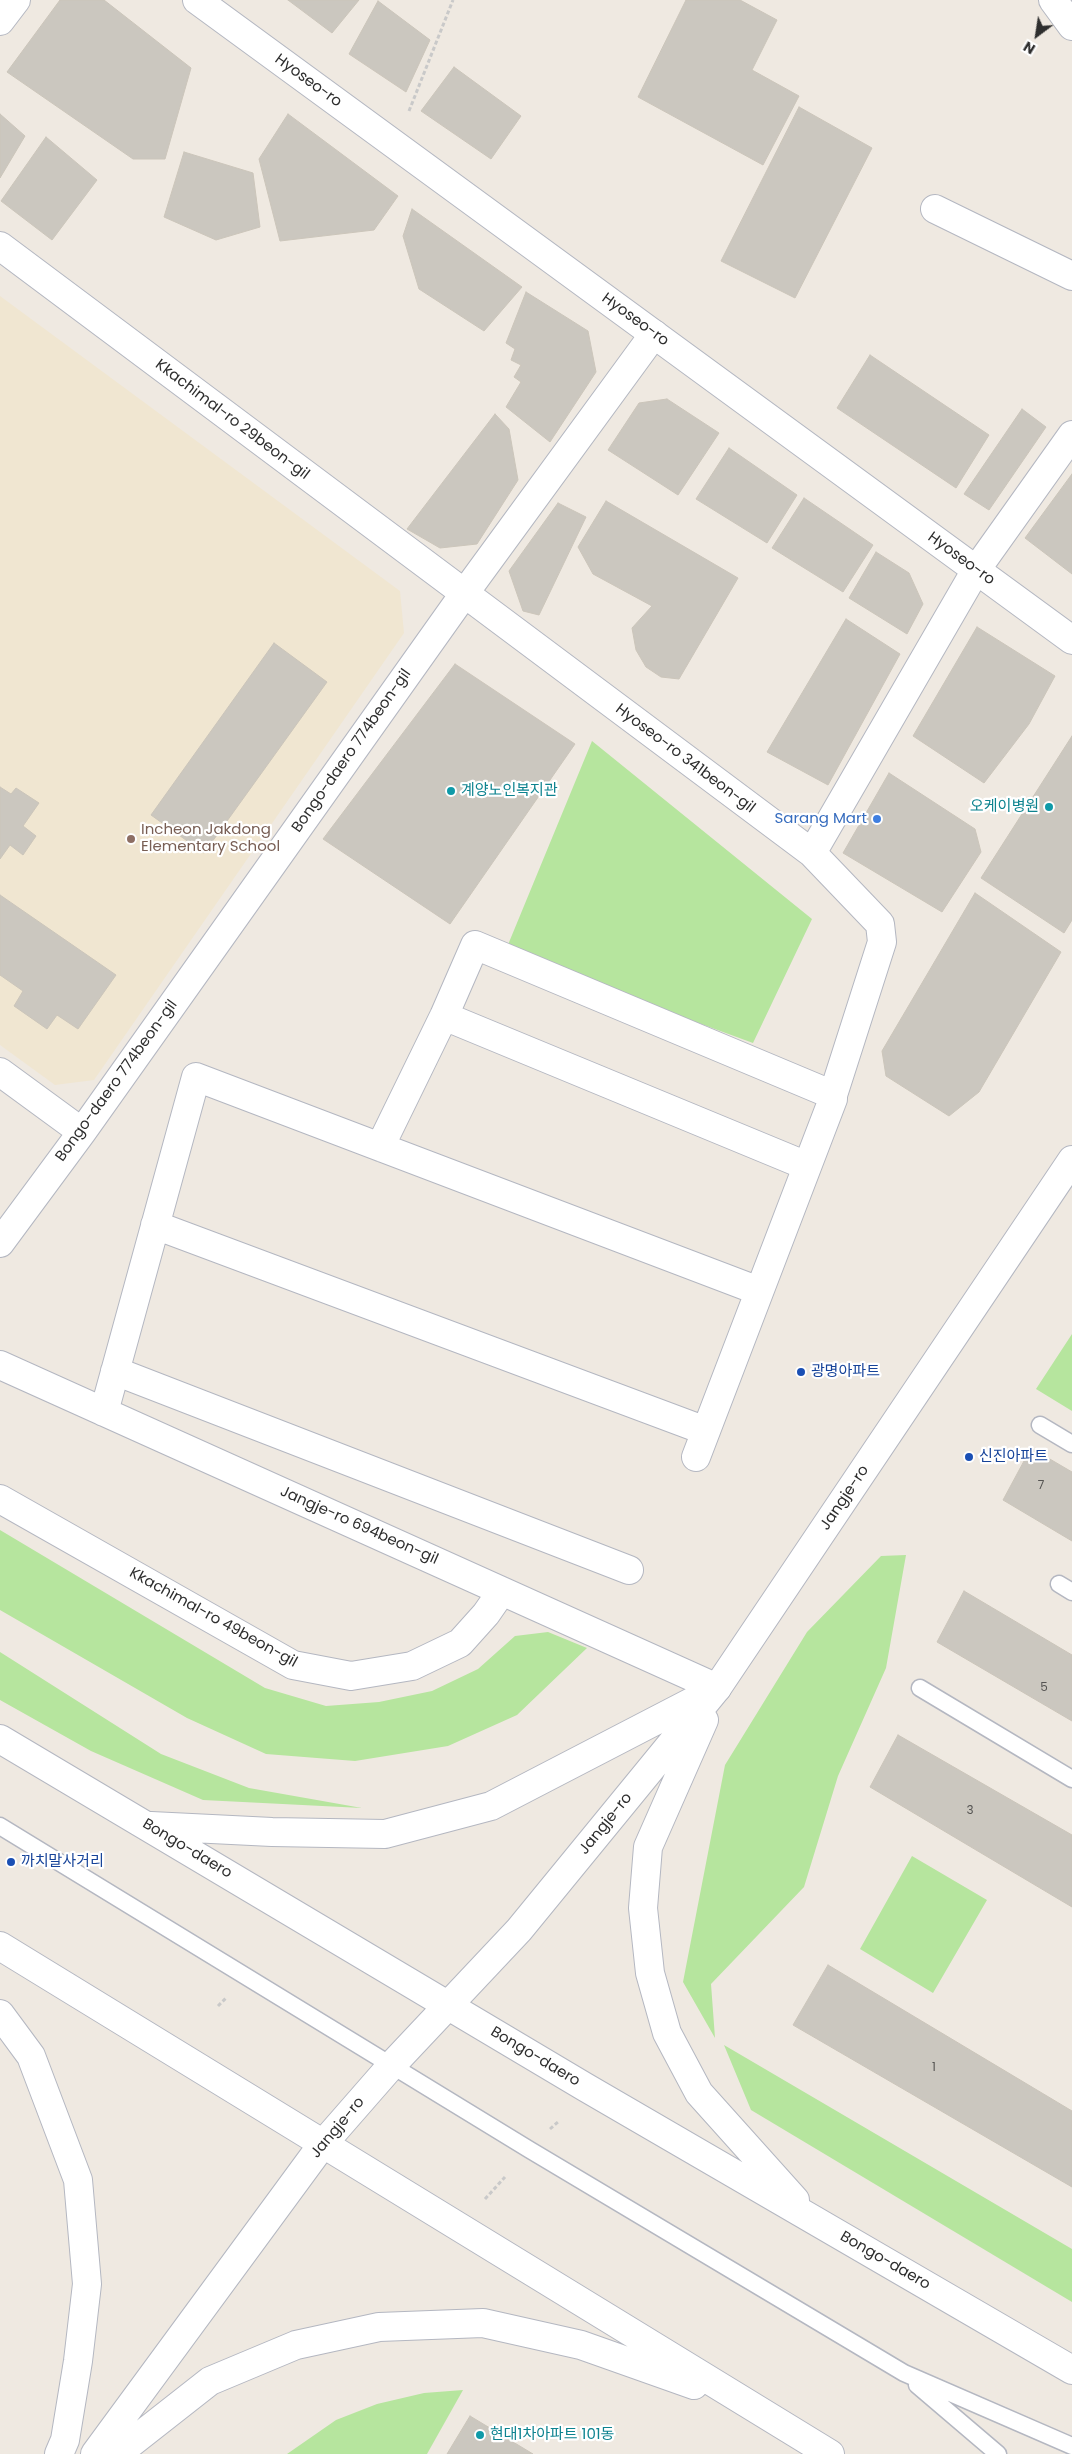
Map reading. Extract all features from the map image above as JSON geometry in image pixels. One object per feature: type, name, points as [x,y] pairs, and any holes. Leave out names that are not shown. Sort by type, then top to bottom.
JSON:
[{"type":"street","points":[[0,21],[16,0]]},
{"type":"street","name":"Hyoseo-ro","points":[[197,0],[1072,640]]},
{"type":"street","points":[[1053,0],[1072,26]]},
{"type":"street","points":[[935,209],[1072,276]]},
{"type":"street","name":"Kkachimal-ro 29beon-gil","points":[[0,246],[464,594]]},
{"type":"street","name":"Bongo-daero 774beon-gil","points":[[0,1243],[82,1132],[464,594],[654,334]]},
{"type":"street","points":[[812,853],[976,570],[1072,435]]},
{"type":"street","name":"Hyoseo-ro 341beon-gil","points":[[464,594],[812,853],[880,924],[882,942],[833,1095],[834,1099],[696,1457]]},
{"type":"street","points":[[380,1147],[444,1016],[475,945],[833,1095]]},
{"type":"street","points":[[444,1016],[807,1166]]},
{"type":"street","points":[[0,1072],[82,1132]]},
{"type":"street","points":[[104,1412],[196,1077],[759,1291]]},
{"type":"street","name":"Jangje-ro","points":[[95,2454],[322,2144],[391,2066],[519,1930],[717,1688],[1072,1160]]},
{"type":"street","points":[[155,1224],[706,1432]]},
{"type":"street","name":"Jangje-ro 694beon-gil","points":[[0,1365],[717,1688]]},
{"type":"street","points":[[115,1371],[629,1570]]},
{"type":"street","name":"Kkachimal-ro 49beon-gil","points":[[0,1499],[294,1665],[351,1676],[412,1666],[460,1643],[486,1614],[502,1591]]},
{"type":"street","points":[[148,1825],[272,1832],[385,1834],[491,1806],[717,1688]]},
{"type":"street","points":[[717,1688],[648,1847],[643,1908],[650,1973],[667,2033],[700,2093],[812,2218]]},
{"type":"street","name":"Bongo-daero","points":[[0,1739],[148,1825],[448,2005],[1072,2370]]},
{"type":"street","points":[[0,1946],[830,2454]]},
{"type":"street","points":[[0,2014],[31,2056],[78,2180],[87,2284],[78,2361],[65,2440],[59,2454]]},
{"type":"street","points":[[117,2454],[210,2380],[296,2345],[379,2328],[483,2323],[580,2345],[749,2405]]},
{"type":"lane","points":[[1040,1425],[1072,1444]]},
{"type":"lane","points":[[920,1688],[1072,1779]]},
{"type":"lane","points":[[0,1826],[391,2066],[904,2373],[1072,2446]]},
{"type":"lane","points":[[904,2373],[998,2454]]},
{"type":"path","points":[[395,145],[453,0]]},
{"type":"path","points":[[548,2130],[559,2121]]},
{"type":"path","points":[[485,2199],[505,2177]]},
{"type":"shaded area","name":"Incheon Jakdong Elementary School","points":[[0,296],[400,591],[404,633],[94,1080],[55,1085],[0,1045]]},
{"type":"green space","points":[[592,741],[812,919],[753,1043],[505,952]]},
{"type":"green space","points":[[1072,1334],[1072,1411],[1036,1389]]},
{"type":"green space","points":[[0,1530],[265,1688],[326,1706],[379,1702],[432,1691],[478,1669],[515,1636],[548,1632],[587,1648],[517,1715],[448,1746],[355,1761],[266,1754],[187,1718],[0,1610]]},
{"type":"green space","points":[[906,1555],[886,1668],[838,1776],[804,1887],[711,1984],[715,2038],[683,1982],[725,1765],[807,1632],[881,1556]]},
{"type":"green space","points":[[0,1652],[161,1754],[249,1788],[362,1808],[203,1800],[91,1751],[0,1700]]},
{"type":"green space","points":[[912,1856],[987,1900],[933,1993],[860,1949]]},
{"type":"green space","points":[[724,2045],[1072,2249],[1072,2302],[751,2110]]},
{"type":"green space","points":[[463,2390],[427,2454],[287,2454],[336,2420],[377,2404],[424,2393]]},
{"type":"building","points":[[60,0],[104,0],[191,68],[165,159],[133,159],[7,72]]},
{"type":"building","points":[[288,0],[359,0],[332,33]]},
{"type":"building","points":[[686,0],[740,0],[777,20],[752,70],[799,96],[763,165],[638,97]]},
{"type":"building","points":[[378,1],[430,40],[406,92],[349,54]]},
{"type":"building","points":[[454,67],[521,116],[491,159],[421,111]]},
{"type":"building","points":[[799,107],[872,148],[795,298],[721,261]]},
{"type":"building","points":[[0,114],[25,136],[0,178]]},
{"type":"building","points":[[288,114],[398,196],[374,230],[280,241],[259,159]]},
{"type":"building","points":[[46,137],[97,180],[52,240],[1,201]]},
{"type":"building","points":[[184,152],[253,173],[260,227],[216,240],[164,217]]},
{"type":"building","points":[[412,209],[522,287],[484,331],[419,289],[403,236]]},
{"type":"building","points":[[526,292],[588,331],[596,372],[550,442],[506,407],[521,382],[514,377],[521,365],[511,360],[515,349],[506,343]]},
{"type":"building","points":[[870,355],[989,435],[956,488],[837,408]]},
{"type":"building","points":[[667,399],[719,433],[678,495],[608,450],[639,403]]},
{"type":"building","points":[[1022,409],[1046,427],[989,510],[964,494]]},
{"type":"building","points":[[495,414],[509,429],[518,480],[477,544],[440,548],[407,529]]},
{"type":"building","points":[[729,448],[797,495],[767,543],[696,499]]},
{"type":"building","points":[[1072,474],[1072,574],[1025,538]]},
{"type":"building","points":[[804,498],[873,545],[843,592],[772,548]]},
{"type":"building","points":[[606,501],[738,578],[679,679],[661,677],[646,667],[636,650],[632,628],[652,606],[593,574],[578,547]]},
{"type":"building","points":[[558,503],[586,517],[539,615],[523,611],[509,571]]},
{"type":"building","points":[[876,552],[909,573],[923,604],[907,634],[849,598]]},
{"type":"building","points":[[846,619],[900,654],[828,785],[767,752]]},
{"type":"building","points":[[977,627],[1055,676],[1029,724],[984,783],[913,736]]},
{"type":"building","points":[[274,643],[327,682],[204,853],[151,815]]},
{"type":"building","name":"계양노인복지관","points":[[455,664],[575,744],[450,924],[323,839]]},
{"type":"building","name":"오케이병원","points":[[1072,736],[1072,920],[1064,933],[981,878]]},
{"type":"building","points":[[889,773],[975,829],[981,852],[942,912],[843,853]]},
{"type":"building","points":[[0,787],[11,794],[16,788],[39,803],[23,826],[36,836],[23,855],[10,845],[0,859]]},
{"type":"building","points":[[975,893],[1061,952],[979,1092],[949,1116],[886,1076],[882,1051]]},
{"type":"building","points":[[0,895],[116,975],[78,1029],[57,1015],[47,1029],[14,1006],[23,991],[0,975]]},
{"type":"building","points":[[1031,1448],[1072,1472],[1072,1541],[1003,1500]]},
{"type":"building","points":[[964,1591],[1072,1655],[1072,1721],[937,1642]]},
{"type":"building","points":[[898,1735],[1072,1835],[1072,1907],[870,1787]]},
{"type":"building","points":[[828,1965],[1072,2111],[1072,2187],[793,2025]]},
{"type":"building","name":"현대1차아파트 101동","points":[[470,2416],[533,2454],[447,2454]]},
{"type":"place","name":"계양노인복지관","points":[[451,791]]},
{"type":"place","name":"오케이병원","points":[[1049,807]]},
{"type":"place","name":"Sarang Mart","points":[[877,819]]},
{"type":"place","name":"Incheon Jakdong Elementary School","points":[[131,839]]},
{"type":"place","name":"광명아파트","points":[[801,1372]]},
{"type":"place","name":"신진아파트","points":[[969,1457]]},
{"type":"place","name":"까치말사거리","points":[[11,1862]]},
{"type":"place","name":"현대1차아파트 101동","points":[[480,2435]]}]
